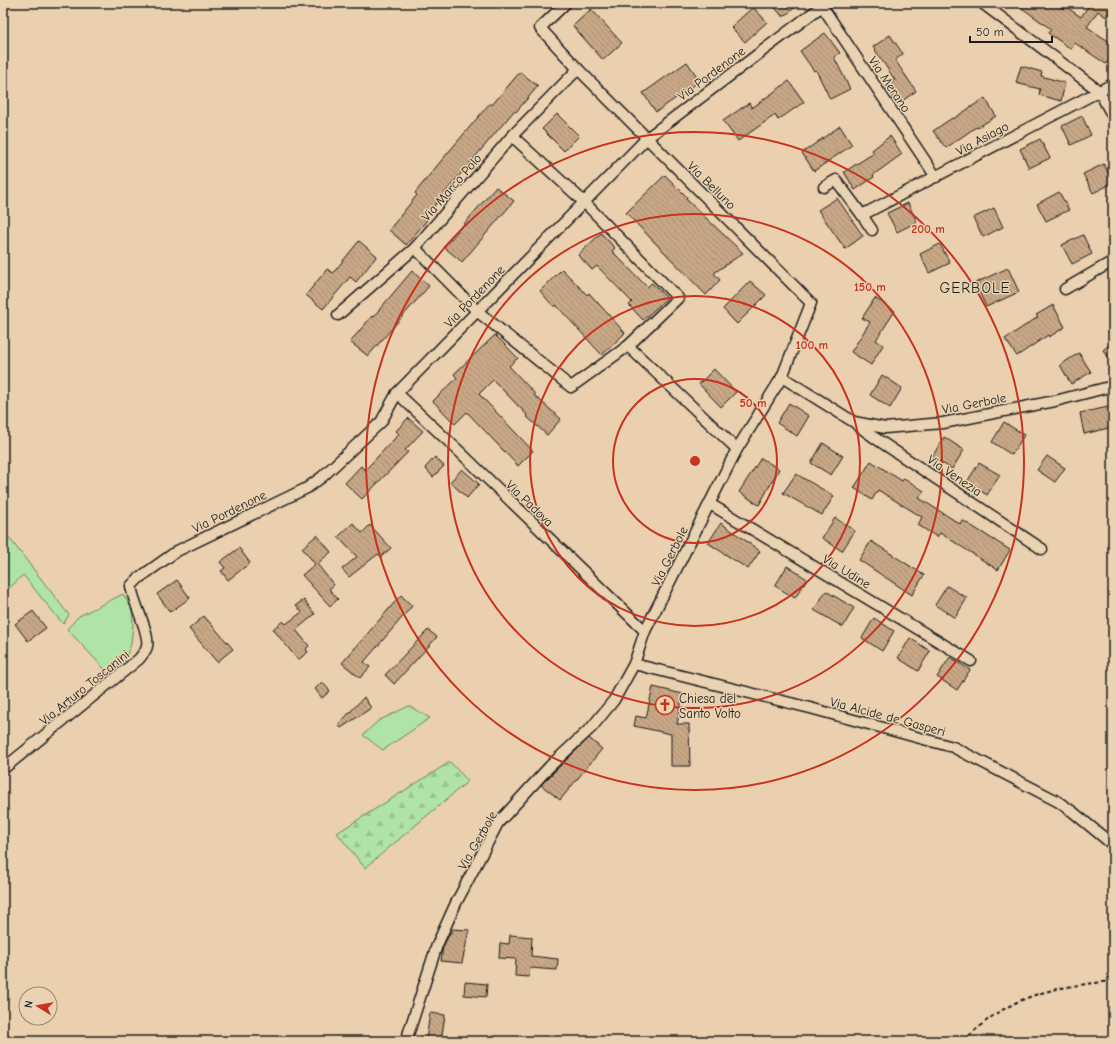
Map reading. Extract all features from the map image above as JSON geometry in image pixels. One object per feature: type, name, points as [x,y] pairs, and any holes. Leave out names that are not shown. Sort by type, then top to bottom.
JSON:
[{"type":"street","name":"Via Belluno","points":[[566,3],[540,28],[578,69],[810,303],[782,378]]},
{"type":"street","points":[[982,3],[1099,91],[1113,117]]},
{"type":"street","name":"Via Pordenone","points":[[131,586],[139,578],[177,551],[307,488],[322,476],[382,422],[397,393],[647,138],[824,4]]},
{"type":"street","name":"Via Merano","points":[[824,4],[936,177]]},
{"type":"street","name":"Via Marco Polo","points":[[338,315],[415,248],[512,136],[578,69]]},
{"type":"street","name":"Via Asiago","points":[[862,215],[1113,84]]},
{"type":"street","points":[[415,248],[477,311],[571,387],[628,346],[678,298],[584,202],[512,136]]},
{"type":"street","points":[[824,187],[836,180],[872,230]]},
{"type":"street","points":[[1065,289],[1113,261]]},
{"type":"street","points":[[628,346],[738,449]]},
{"type":"street","name":"Via Gerbole","points":[[406,1041],[437,945],[456,903],[498,823],[550,766],[592,727],[614,700],[634,664],[645,631],[738,449],[782,378],[854,422],[885,428],[943,423],[1055,401],[1113,386]]},
{"type":"street","name":"Via Padova","points":[[397,393],[645,631]]},
{"type":"street","name":"Via Venezia","points":[[854,422],[875,438],[1042,549]]},
{"type":"street","name":"Via Udine","points":[[710,504],[971,661]]},
{"type":"street","name":"Via Arturo Toscanini","points":[[3,769],[139,659],[148,646],[147,635],[132,595],[131,586]]},
{"type":"street","name":"Via Alcide de Gasperi","points":[[634,664],[810,708],[953,747],[1057,801],[1073,812],[1113,845]]},
{"type":"path","points":[[964,1041],[991,1016],[1011,1004],[1027,997],[1052,990],[1113,981]]},
{"type":"green space","points":[[3,530],[69,615],[63,624],[23,575],[3,594]]},
{"type":"green space","points":[[123,594],[132,609],[133,624],[131,644],[125,660],[109,674],[67,629],[79,616]]},
{"type":"green space","points":[[409,706],[430,718],[383,750],[363,735],[378,721]]},
{"type":"green space","points":[[450,762],[468,781],[365,868],[337,833]]},
{"type":"building","points":[[771,3],[800,3],[785,16],[782,16]]},
{"type":"building","points":[[1015,3],[1055,3],[1064,9],[1066,7],[1081,17],[1089,5],[1086,3],[1113,3],[1113,6],[1106,17],[1098,11],[1087,27],[1113,44],[1113,54],[1106,64],[1075,43],[1071,49],[1048,33],[1051,29]]},
{"type":"building","points":[[753,7],[767,22],[745,42],[731,27]]},
{"type":"building","points":[[591,9],[622,43],[603,60],[573,26]]},
{"type":"building","points":[[825,33],[840,53],[834,57],[850,89],[830,99],[816,70],[814,71],[800,51]]},
{"type":"building","points":[[890,35],[903,54],[895,60],[916,91],[898,104],[885,87],[895,80],[873,47]]},
{"type":"building","points":[[687,62],[700,81],[656,112],[643,93]]},
{"type":"building","points":[[1021,66],[1042,72],[1041,76],[1065,83],[1061,101],[1039,95],[1040,89],[1016,83]]},
{"type":"building","points":[[520,72],[538,86],[516,112],[514,111],[459,176],[425,217],[428,219],[406,245],[389,230],[417,195],[415,193],[436,167],[490,103],[492,105]]},
{"type":"building","points":[[789,81],[804,102],[778,120],[775,115],[738,141],[723,121],[749,103],[752,108]]},
{"type":"building","points":[[985,98],[996,116],[977,128],[976,127],[946,148],[933,131]]},
{"type":"building","points":[[557,114],[579,136],[564,151],[542,129]]},
{"type":"building","points":[[1082,116],[1091,135],[1071,145],[1062,126]]},
{"type":"building","points":[[840,126],[852,145],[814,171],[802,153]]},
{"type":"building","points":[[890,136],[902,154],[873,175],[874,177],[855,190],[844,172],[874,153],[872,150]]},
{"type":"building","points":[[1040,139],[1050,158],[1029,168],[1020,149]]},
{"type":"building","points":[[1104,164],[1113,183],[1093,193],[1083,174]]},
{"type":"building","points":[[665,175],[687,197],[686,199],[743,253],[714,273],[720,280],[706,295],[626,213]]},
{"type":"building","points":[[496,187],[514,201],[462,262],[444,247]]},
{"type":"building","points":[[1059,192],[1069,210],[1046,221],[1037,204]]},
{"type":"building","points":[[837,198],[863,236],[845,249],[818,210]]},
{"type":"building","points":[[908,203],[917,222],[897,232],[887,213]]},
{"type":"building","points":[[994,208],[1003,227],[983,237],[973,218]]},
{"type":"building","points":[[601,233],[615,248],[612,251],[647,287],[652,283],[667,298],[643,320],[629,305],[632,302],[597,266],[592,270],[578,255]]},
{"type":"building","points":[[1083,235],[1092,254],[1072,264],[1062,245]]},
{"type":"building","points":[[359,241],[377,256],[356,282],[350,277],[323,309],[306,295],[327,269],[333,273]]},
{"type":"building","points":[[940,244],[950,263],[929,273],[920,254]]},
{"type":"building","points":[[1008,268],[1019,292],[986,307],[975,283]]},
{"type":"building","points":[[562,269],[587,295],[589,293],[625,333],[602,355],[556,305],[554,307],[540,291]]},
{"type":"building","points":[[412,271],[429,286],[368,356],[350,342]]},
{"type":"building","points":[[750,281],[766,295],[737,324],[723,309]]},
{"type":"building","points":[[875,298],[895,311],[876,340],[883,345],[871,365],[851,352],[870,322],[862,318]]},
{"type":"building","points":[[1053,305],[1065,327],[1049,337],[1048,335],[1017,356],[1005,339],[1038,317],[1036,315]]},
{"type":"building","points":[[495,335],[518,358],[509,366],[535,394],[534,395],[561,419],[547,435],[526,416],[527,415],[493,380],[479,394],[533,451],[518,466],[467,412],[455,424],[433,401],[457,378],[454,374]]},
{"type":"building","points":[[1113,342],[1113,363],[1103,350]]},
{"type":"building","points":[[1079,353],[1091,372],[1071,384],[1060,365]]},
{"type":"building","points":[[714,369],[736,392],[721,407],[699,384]]},
{"type":"building","points":[[882,375],[902,388],[890,408],[870,395]]},
{"type":"building","points":[[789,403],[809,416],[797,436],[777,423]]},
{"type":"building","points":[[1113,406],[1113,427],[1084,434],[1080,413]]},
{"type":"building","points":[[408,418],[423,431],[405,450],[408,452],[362,499],[345,483],[361,466],[365,470],[399,434],[396,431]]},
{"type":"building","points":[[1004,422],[1024,435],[1012,455],[992,442]]},
{"type":"building","points":[[944,437],[964,450],[952,469],[932,457]]},
{"type":"building","points":[[823,443],[843,456],[831,475],[811,463]]},
{"type":"building","points":[[1047,456],[1065,468],[1055,482],[1037,470]]},
{"type":"building","points":[[435,457],[444,466],[433,477],[425,468]]},
{"type":"building","points":[[761,458],[779,469],[759,505],[739,492]]},
{"type":"building","points":[[871,461],[902,481],[904,478],[924,491],[919,498],[960,524],[962,520],[1010,550],[998,570],[940,533],[937,537],[918,525],[922,517],[878,490],[872,500],[854,488]]},
{"type":"building","points":[[979,463],[1000,475],[987,495],[967,482]]},
{"type":"building","points":[[462,469],[479,484],[467,498],[450,482]]},
{"type":"building","points":[[796,474],[834,496],[822,515],[783,493]]},
{"type":"building","points":[[835,518],[855,531],[842,551],[822,538]]},
{"type":"building","points":[[353,523],[362,533],[370,525],[391,548],[381,557],[378,554],[349,577],[342,569],[357,557],[338,537]]},
{"type":"building","points":[[721,523],[760,551],[748,569],[708,543]]},
{"type":"building","points":[[317,535],[331,552],[317,564],[334,585],[329,589],[338,599],[330,606],[302,575],[315,564],[302,548]]},
{"type":"building","points":[[871,541],[924,575],[912,595],[859,560]]},
{"type":"building","points":[[239,548],[250,563],[228,580],[221,571],[225,568],[220,562]]},
{"type":"building","points":[[787,566],[807,579],[795,598],[775,586]]},
{"type":"building","points":[[177,580],[190,598],[170,612],[157,594]]},
{"type":"building","points":[[947,586],[967,598],[955,618],[935,605]]},
{"type":"building","points":[[826,591],[854,608],[843,627],[814,610]]},
{"type":"building","points":[[401,595],[412,606],[364,662],[370,667],[360,678],[342,663]]},
{"type":"building","points":[[304,600],[315,614],[296,630],[309,646],[306,649],[308,652],[298,660],[273,629],[283,621],[286,624],[302,612],[296,605]]},
{"type":"building","points":[[33,611],[46,628],[28,641],[15,624]]},
{"type":"building","points":[[204,616],[233,649],[217,662],[189,629]]},
{"type":"building","points":[[874,618],[894,631],[882,651],[862,638]]},
{"type":"building","points":[[428,630],[437,637],[394,684],[385,675]]},
{"type":"building","points":[[910,638],[930,651],[918,671],[898,658]]},
{"type":"building","points":[[950,657],[970,670],[957,690],[937,677]]},
{"type":"building","points":[[322,682],[330,691],[322,698],[315,689]]},
{"type":"building","points":[[653,687],[683,694],[677,724],[689,724],[690,766],[671,766],[671,734],[634,726],[636,716],[646,718]]},
{"type":"building","points":[[364,697],[371,708],[341,728],[338,725]]},
{"type":"building","points":[[589,738],[602,749],[560,800],[541,785]]},
{"type":"building","points":[[452,929],[469,930],[462,963],[441,961],[443,947]]},
{"type":"building","points":[[510,935],[532,937],[531,956],[558,959],[557,970],[530,968],[529,977],[515,976],[516,959],[499,958],[500,943],[509,944]]},
{"type":"building","points":[[465,982],[487,984],[486,997],[464,995]]},
{"type":"building","points":[[430,1013],[445,1015],[441,1041],[426,1040]]},
{"type":"place","name":"Chiesa del Santo Volto","points":[[665,705]]},
{"type":"district","name":"GERBOLE","points":[[975,288]]}]
